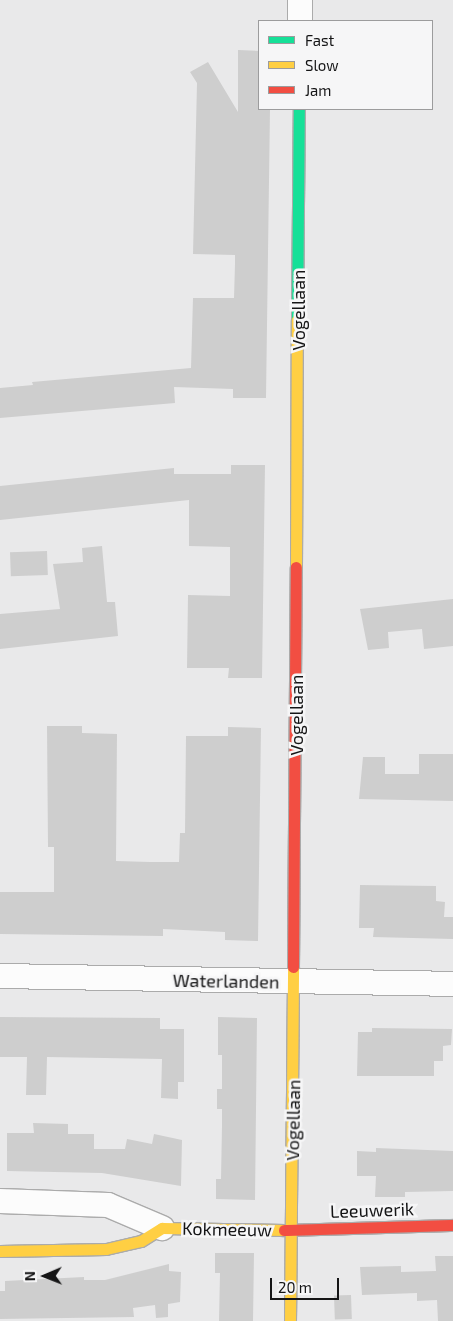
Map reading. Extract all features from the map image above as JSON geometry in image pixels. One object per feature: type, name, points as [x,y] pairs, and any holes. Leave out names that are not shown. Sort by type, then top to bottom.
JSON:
[{"type":"street","points":[[300,0],[300,20]]},
{"type":"street","name":"Vogellaan","points":[[290,1321],[299,110]]},
{"type":"street","name":"Waterlanden","points":[[0,976],[294,983],[453,984]]},
{"type":"street","name":"Kokmeeuw","points":[[0,1201],[108,1205],[162,1228],[291,1230]]},
{"type":"street","name":"Leeuwerik","points":[[291,1230],[453,1224]]},
{"type":"street","name":"Kokmeeuw","points":[[0,1251],[106,1249],[141,1241],[162,1228]]},
{"type":"building","points":[[238,50],[258,51],[258,110],[270,110],[266,398],[233,398],[233,389],[174,387],[175,403],[0,418],[0,388],[33,385],[32,382],[191,368],[193,298],[234,298],[235,255],[193,254],[197,83],[190,72],[208,62],[238,112]]},
{"type":"building","points":[[231,465],[265,465],[262,678],[228,678],[229,668],[187,668],[188,595],[230,596],[230,547],[189,546],[189,500],[0,520],[0,486],[174,468],[174,474],[231,474]]},
{"type":"building","points":[[102,546],[107,602],[115,602],[118,636],[0,649],[0,614],[60,609],[53,564],[83,562],[82,548]]},
{"type":"building","points":[[47,551],[48,575],[11,576],[10,552]]},
{"type":"building","points":[[453,599],[453,646],[424,649],[422,629],[388,632],[389,648],[368,650],[360,609]]},
{"type":"building","points":[[47,726],[82,726],[82,733],[117,734],[116,861],[150,862],[179,862],[180,833],[185,833],[186,736],[228,736],[228,727],[261,728],[258,941],[225,940],[225,932],[163,929],[163,936],[0,934],[0,892],[54,892],[54,847],[48,847]]},
{"type":"building","points":[[419,754],[453,754],[453,801],[359,799],[363,757],[385,757],[385,774],[419,774]]},
{"type":"building","points":[[360,885],[436,886],[436,901],[445,902],[444,917],[453,917],[453,939],[373,937],[374,928],[359,928]]},
{"type":"building","points":[[0,1017],[160,1018],[160,1029],[184,1029],[184,1082],[178,1082],[178,1099],[161,1098],[162,1059],[47,1057],[46,1095],[26,1095],[27,1057],[0,1057]]},
{"type":"building","points":[[218,1017],[257,1018],[255,1200],[216,1199],[216,1179],[221,1179],[222,1126],[222,1109],[217,1109],[217,1089],[222,1089],[222,1055],[218,1055]]},
{"type":"building","points":[[372,1028],[452,1029],[451,1045],[443,1046],[443,1061],[434,1061],[434,1076],[357,1076],[358,1032],[372,1032]]},
{"type":"building","points":[[33,1123],[68,1124],[68,1134],[94,1134],[94,1149],[125,1149],[127,1139],[152,1144],[154,1134],[182,1140],[181,1186],[102,1173],[7,1171],[7,1133],[34,1133]]},
{"type":"building","points":[[376,1148],[453,1151],[453,1191],[405,1192],[405,1197],[375,1197],[376,1176],[357,1176],[357,1151],[376,1152]]},
{"type":"building","points":[[215,1253],[254,1253],[253,1321],[219,1321],[220,1273],[215,1273]]},
{"type":"building","points":[[435,1256],[453,1256],[453,1321],[438,1321],[437,1300],[417,1301],[417,1293],[362,1295],[360,1267],[401,1266],[401,1272],[436,1271]]},
{"type":"building","points":[[169,1264],[169,1271],[181,1272],[180,1302],[168,1304],[168,1317],[156,1318],[155,1305],[133,1308],[134,1317],[0,1319],[0,1291],[5,1291],[5,1281],[84,1277],[84,1280],[105,1280]]},
{"type":"building","points":[[351,1295],[352,1319],[335,1320],[334,1296]]},
{"type":"traffic: fast","points":[[297,320],[299,110]]},
{"type":"traffic: slow","points":[[296,567],[297,320]]},
{"type":"traffic: slow","points":[[290,1321],[293,967]]},
{"type":"traffic: slow","points":[[0,1251],[106,1249],[141,1241],[162,1228],[284,1230]]},
{"type":"traffic: jam","points":[[293,967],[296,567]]},
{"type":"traffic: jam","points":[[284,1230],[453,1225]]}]
